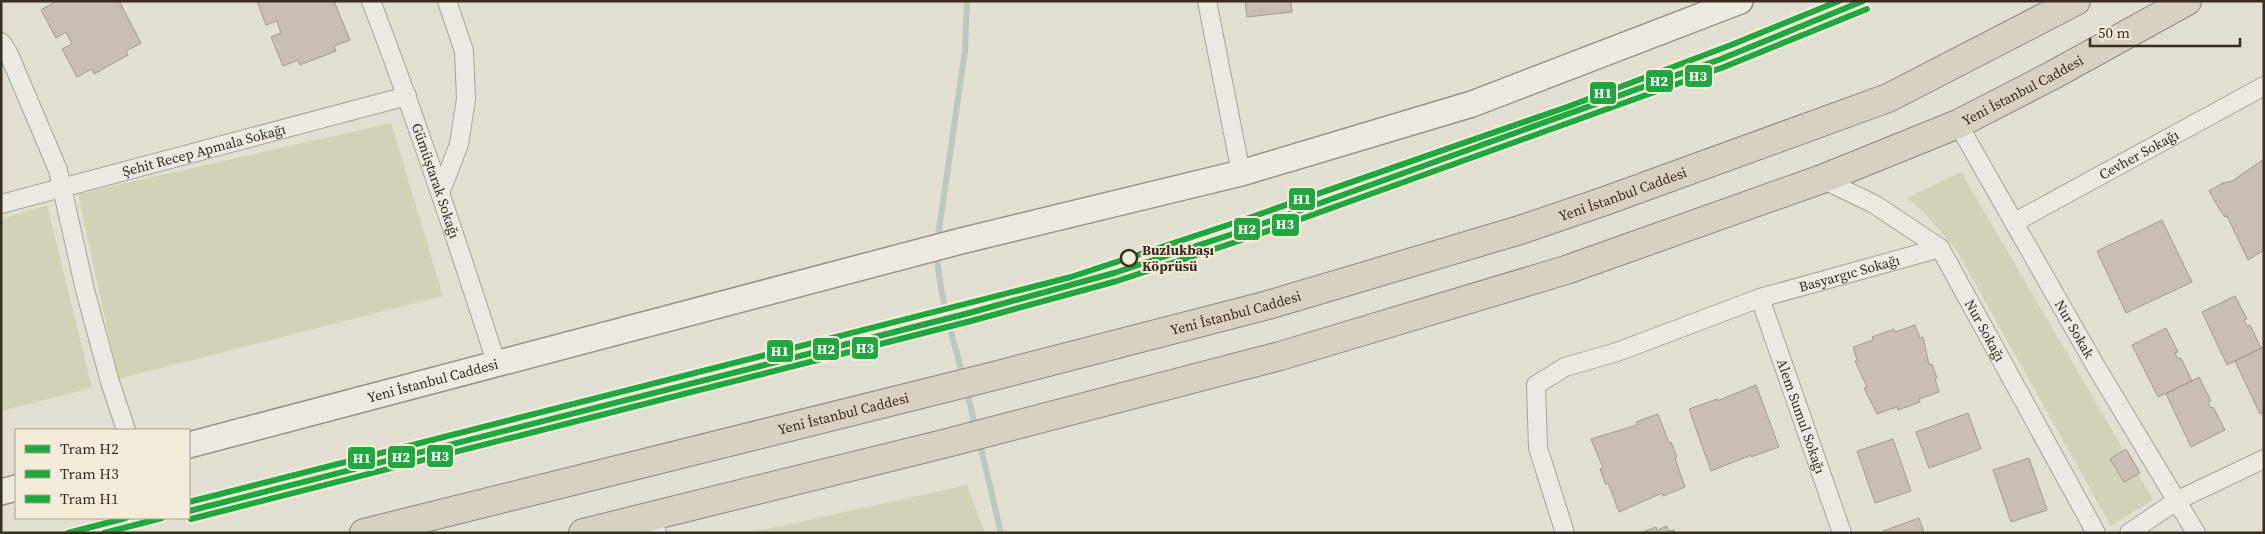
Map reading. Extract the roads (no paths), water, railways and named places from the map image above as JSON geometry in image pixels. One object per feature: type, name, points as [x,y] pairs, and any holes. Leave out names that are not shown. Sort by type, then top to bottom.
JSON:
[{"type":"highway","name":"Yeni İstanbul Caddesi","points":[[364,533],[994,376],[1344,284],[1520,230],[1888,98],[2076,1]]},
{"type":"highway","name":"Yeni İstanbul Caddesi","points":[[583,533],[654,524],[1007,426],[1280,356],[1566,270],[1822,179],[1958,124],[2053,76],[2187,1]]},
{"type":"street","name":"Gümüştarak Sokağı","points":[[370,1],[408,96],[496,362]]},
{"type":"street","points":[[441,191],[459,144],[466,99],[464,51],[447,1]]},
{"type":"street","points":[[1207,1],[1241,172]]},
{"type":"street","name":"Yeni İstanbul Caddesi","points":[[190,445],[496,362],[599,337],[961,241],[1241,172],[1472,104],[1740,1]]},
{"type":"street","points":[[1,42],[8,52],[54,161],[110,382],[126,429]]},
{"type":"street","name":"Cevher Sokağı","points":[[2015,222],[2264,86]]},
{"type":"street","name":"Şehit Recep Apmala Sokağı","points":[[1,204],[408,96]]},
{"type":"street","name":"Nur Sokak","points":[[1958,124],[2095,365],[2196,533]]},
{"type":"street","name":"Nur Sokağı","points":[[1822,179],[1874,204],[1940,248],[2096,533]]},
{"type":"street","name":"Basyargıc Sokağı","points":[[1565,533],[1538,448],[1536,385],[1565,367],[1617,352],[1760,298],[1940,248]]},
{"type":"street","name":"Alem Sumul Sokağı","points":[[1760,298],[1842,533]]},
{"type":"street","points":[[2129,533],[2176,501],[2264,460]]},
{"type":"street","points":[[1,492],[15,488]]},
{"type":"waterway","points":[[937,243],[965,51],[967,1]]},
{"type":"waterway","points":[[937,253],[943,300],[963,377]]},
{"type":"waterway","points":[[966,389],[976,428]]},
{"type":"waterway","points":[[979,440],[1001,533]]},
{"type":"tram line","name":"H1","points":[[190,502],[1071,277],[1237,222],[1567,107],[1731,45],[1839,1]]},
{"type":"tram line","name":"H2","points":[[190,511],[969,313],[1114,273],[1248,229],[1721,59],[1863,1]]},
{"type":"tram line","name":"H3","points":[[191,519],[971,321],[1117,281],[1251,237],[1724,67],[1867,9]]},
{"type":"tram line","name":"H1","points":[[68,533],[122,519]]},
{"type":"tram line","name":"H2","points":[[104,533],[158,519]]},
{"type":"place","name":"Buzlukbaşı Köprüsü","points":[[1129,258]]}]
